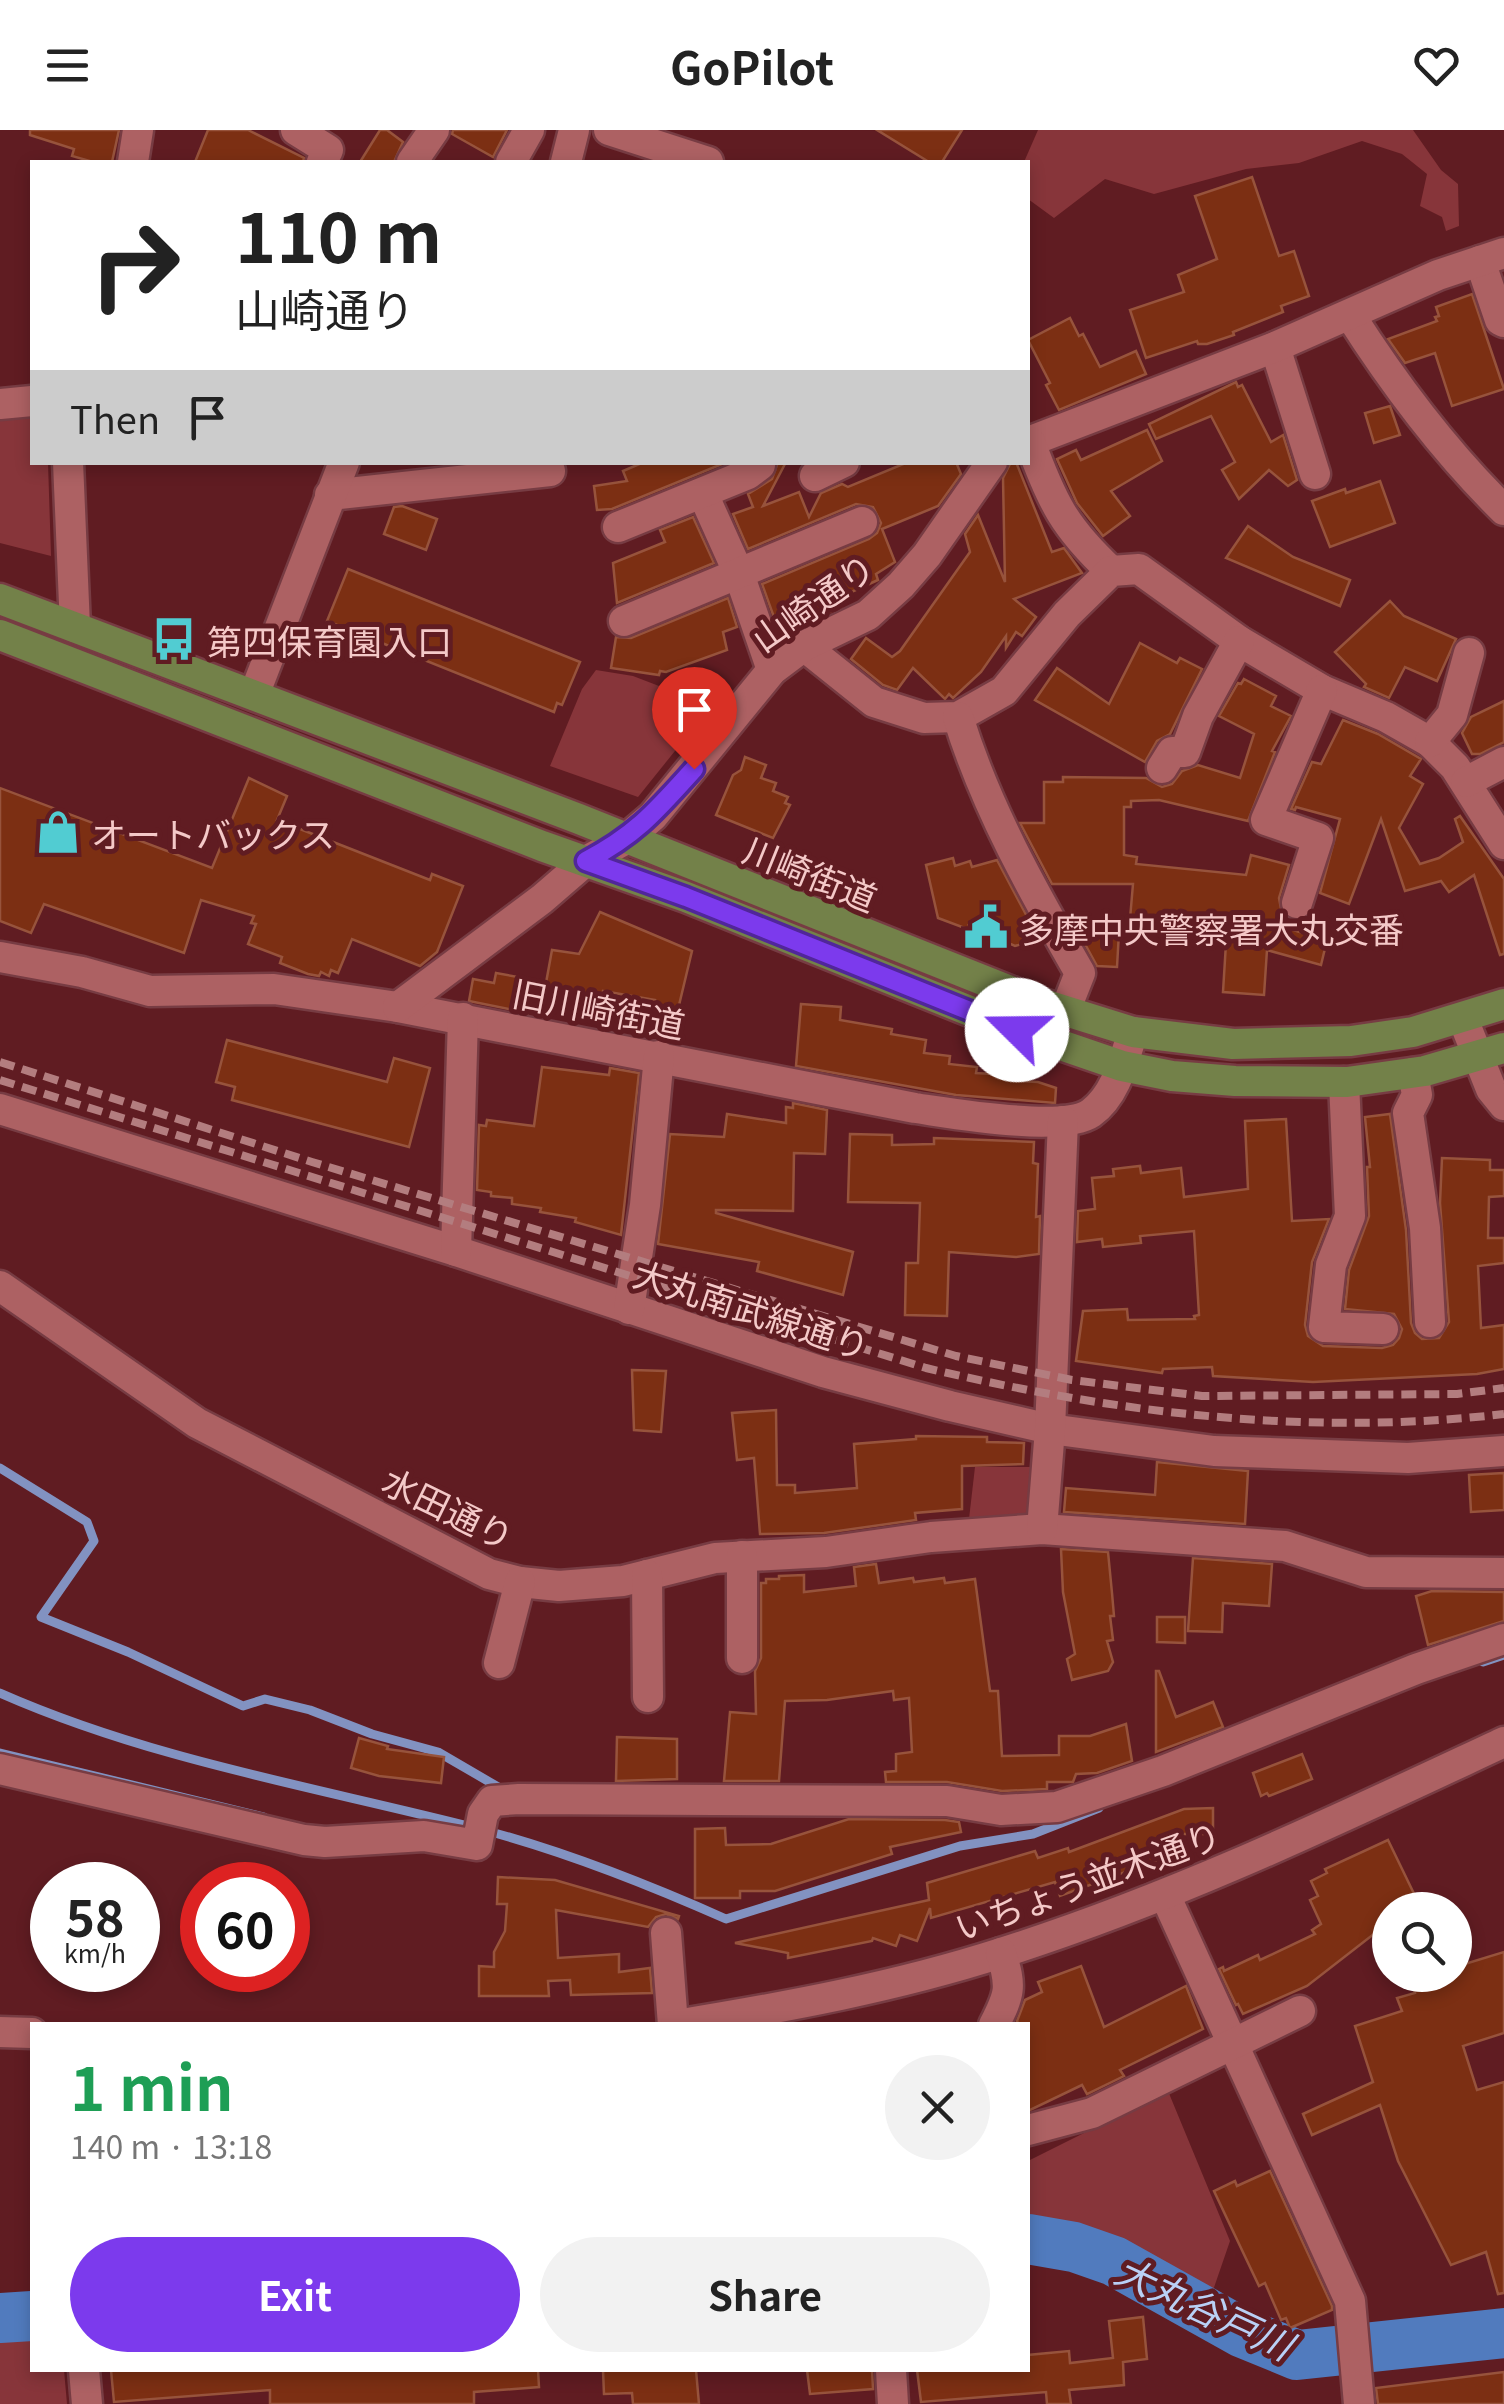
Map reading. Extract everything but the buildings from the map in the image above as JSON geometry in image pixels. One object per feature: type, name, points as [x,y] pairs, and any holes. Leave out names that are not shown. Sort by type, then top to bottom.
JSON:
[{"type":"main road","name":"川崎街道","points":[[0,599],[1065,1011],[1134,1032],[1233,1044],[1296,1045],[1413,1032],[1504,1004]]},
{"type":"main road","name":"川崎街道","points":[[0,635],[705,904],[1017,1030],[1122,1066],[1172,1076],[1235,1081],[1344,1082],[1413,1072],[1490,1052]]},
{"type":"street","points":[[133,160],[138,130]]},
{"type":"street","points":[[296,130],[328,150],[323,160]]},
{"type":"street","points":[[413,160],[434,130]]},
{"type":"street","points":[[512,160],[529,130]]},
{"type":"street","points":[[566,160],[574,130]]},
{"type":"street","points":[[625,139],[701,160]]},
{"type":"street","points":[[1030,442],[1274,348],[1438,274],[1492,257],[1500,320],[1504,322]]},
{"type":"street","points":[[1350,315],[1384,368],[1432,429],[1504,510]]},
{"type":"street","points":[[1274,348],[1315,474]]},
{"type":"street","points":[[0,404],[30,401]]},
{"type":"street","points":[[1030,444],[1062,518],[1111,571]]},
{"type":"street","points":[[68,465],[75,626]]},
{"type":"street","points":[[254,695],[343,465]]},
{"type":"street","points":[[618,527],[703,494],[760,465]]},
{"type":"street","points":[[815,476],[838,465]]},
{"type":"street","name":"山崎通り","points":[[398,1007],[542,899],[586,861],[626,839],[653,816],[772,670],[804,646],[868,615],[901,586],[990,465]]},
{"type":"street","points":[[330,495],[550,471]]},
{"type":"street","points":[[703,494],[739,574],[772,670]]},
{"type":"street","points":[[624,621],[862,522]]},
{"type":"street","points":[[804,646],[874,702],[924,718],[958,718],[1004,691],[1067,614],[1111,571],[1140,569],[1239,641],[1322,690],[1386,717],[1430,742],[1456,767],[1504,844]]},
{"type":"street","points":[[1162,768],[1172,752],[1185,752],[1198,716],[1239,641]]},
{"type":"street","points":[[1430,742],[1452,715],[1469,653]]},
{"type":"street","points":[[1298,903],[1318,838],[1266,820],[1322,690]]},
{"type":"street","points":[[958,718],[973,764],[1014,852],[1080,974],[1065,1011]]},
{"type":"street","points":[[1466,782],[1504,762]]},
{"type":"street","name":"旧川崎街道","points":[[0,957],[82,972],[150,991],[274,989],[398,1007],[934,1111],[1063,1121]]},
{"type":"street","points":[[456,1252],[463,1018]]},
{"type":"street","points":[[1463,1019],[1490,1052],[1490,1090],[1504,1105]]},
{"type":"street","points":[[1042,1529],[1063,1121],[1089,1115],[1106,1098],[1134,1032]]},
{"type":"street","points":[[629,1308],[645,1205],[659,1056]]},
{"type":"street","points":[[1413,1072],[1417,1095],[1408,1113],[1425,1228],[1430,1322]]},
{"type":"street","points":[[1344,1082],[1350,1216],[1331,1266],[1324,1327],[1383,1329]]},
{"type":"street","name":"大丸南武線通り","points":[[0,1109],[823,1372],[1050,1429],[1234,1452],[1408,1458],[1504,1451]]},
{"type":"street","name":"水田通り","points":[[0,1286],[197,1423],[489,1574],[520,1582],[560,1586],[647,1576],[686,1564],[742,1556],[826,1552],[930,1537],[1042,1529],[1285,1546],[1366,1572],[1504,1574]]},
{"type":"street","points":[[742,1556],[742,1658]]},
{"type":"street","points":[[647,1576],[648,1697]]},
{"type":"street","points":[[500,1663],[520,1582]]},
{"type":"street","points":[[0,1769],[325,1842],[424,1836],[477,1845],[484,1814],[492,1801],[564,1798],[946,1802],[1047,1822],[1164,1770],[1416,1669],[1504,1639]]},
{"type":"street","name":"いちょう並木通り","points":[[734,2020],[839,2011],[1164,1895],[1232,1868],[1504,1742]]},
{"type":"street","points":[[1164,1895],[1350,2301],[1358,2393]]},
{"type":"street","points":[[666,1933],[674,2022]]},
{"type":"street","points":[[996,2022],[1009,1996],[1001,1953]]},
{"type":"street","points":[[1030,2129],[1092,2113],[1300,2011]]},
{"type":"street","points":[[0,2032],[30,2033]]},
{"type":"street","points":[[84,2372],[86,2404]]},
{"type":"street","points":[[891,2372],[894,2404]]},
{"type":"shaded area","points":[[1038,130],[1413,130],[1441,170],[1458,184],[1459,226],[1446,231],[1442,217],[1420,206],[1427,174],[1402,154],[1362,141],[1299,163],[1246,169],[1154,194],[1105,179],[1054,218],[1030,200],[1030,160],[1025,160]]},
{"type":"shaded area","points":[[30,418],[30,465],[48,465],[51,556],[0,543],[0,420]]},
{"type":"shaded area","points":[[596,670],[633,676],[711,706],[638,797],[550,766],[582,689]]},
{"type":"shaded area","points":[[975,1467],[1037,1467],[1028,1516],[969,1519]]},
{"type":"shaded area","points":[[1168,2091],[1230,2241],[1209,2302],[1146,2265],[1100,2244],[1030,2230],[1030,2160]]},
{"type":"shaded area","points":[[30,2334],[30,2372],[64,2372],[67,2404],[0,2404],[0,2337]]},
{"type":"waterway","points":[[0,1468],[87,1522],[94,1541],[41,1617],[128,1652],[243,1706],[265,1699],[438,1752],[505,1791]]},
{"type":"waterway","points":[[1483,1662],[1504,1655]]},
{"type":"waterway","points":[[0,1693],[116,1737],[175,1754],[540,1846],[726,1919],[960,1846],[1033,1834],[1099,1808]]},
{"type":"waterway","points":[[0,1753],[264,1817]]},
{"type":"waterway","name":"大丸谷戸川","points":[[1030,2239],[1074,2247],[1114,2261],[1241,2332],[1297,2355],[1504,2333]]},
{"type":"waterway","name":"大丸谷戸川","points":[[0,2318],[30,2316]]},
{"type":"railway","points":[[0,1062],[312,1162],[956,1356],[1072,1380],[1202,1396],[1457,1394],[1504,1388]]},
{"type":"railway","points":[[0,1080],[926,1368],[997,1384],[1141,1408],[1286,1421],[1358,1423],[1504,1414]]},
{"type":"place","name":"第四保育園入口","points":[[174,639]]},
{"type":"place","name":"オートバックス","points":[[58,832]]},
{"type":"place","name":"多摩中央警察署大丸交番","points":[[986,927]]},
{"type":"route","points":[[694,769],[653,816],[626,839],[586,861],[1017,1030]]}]
